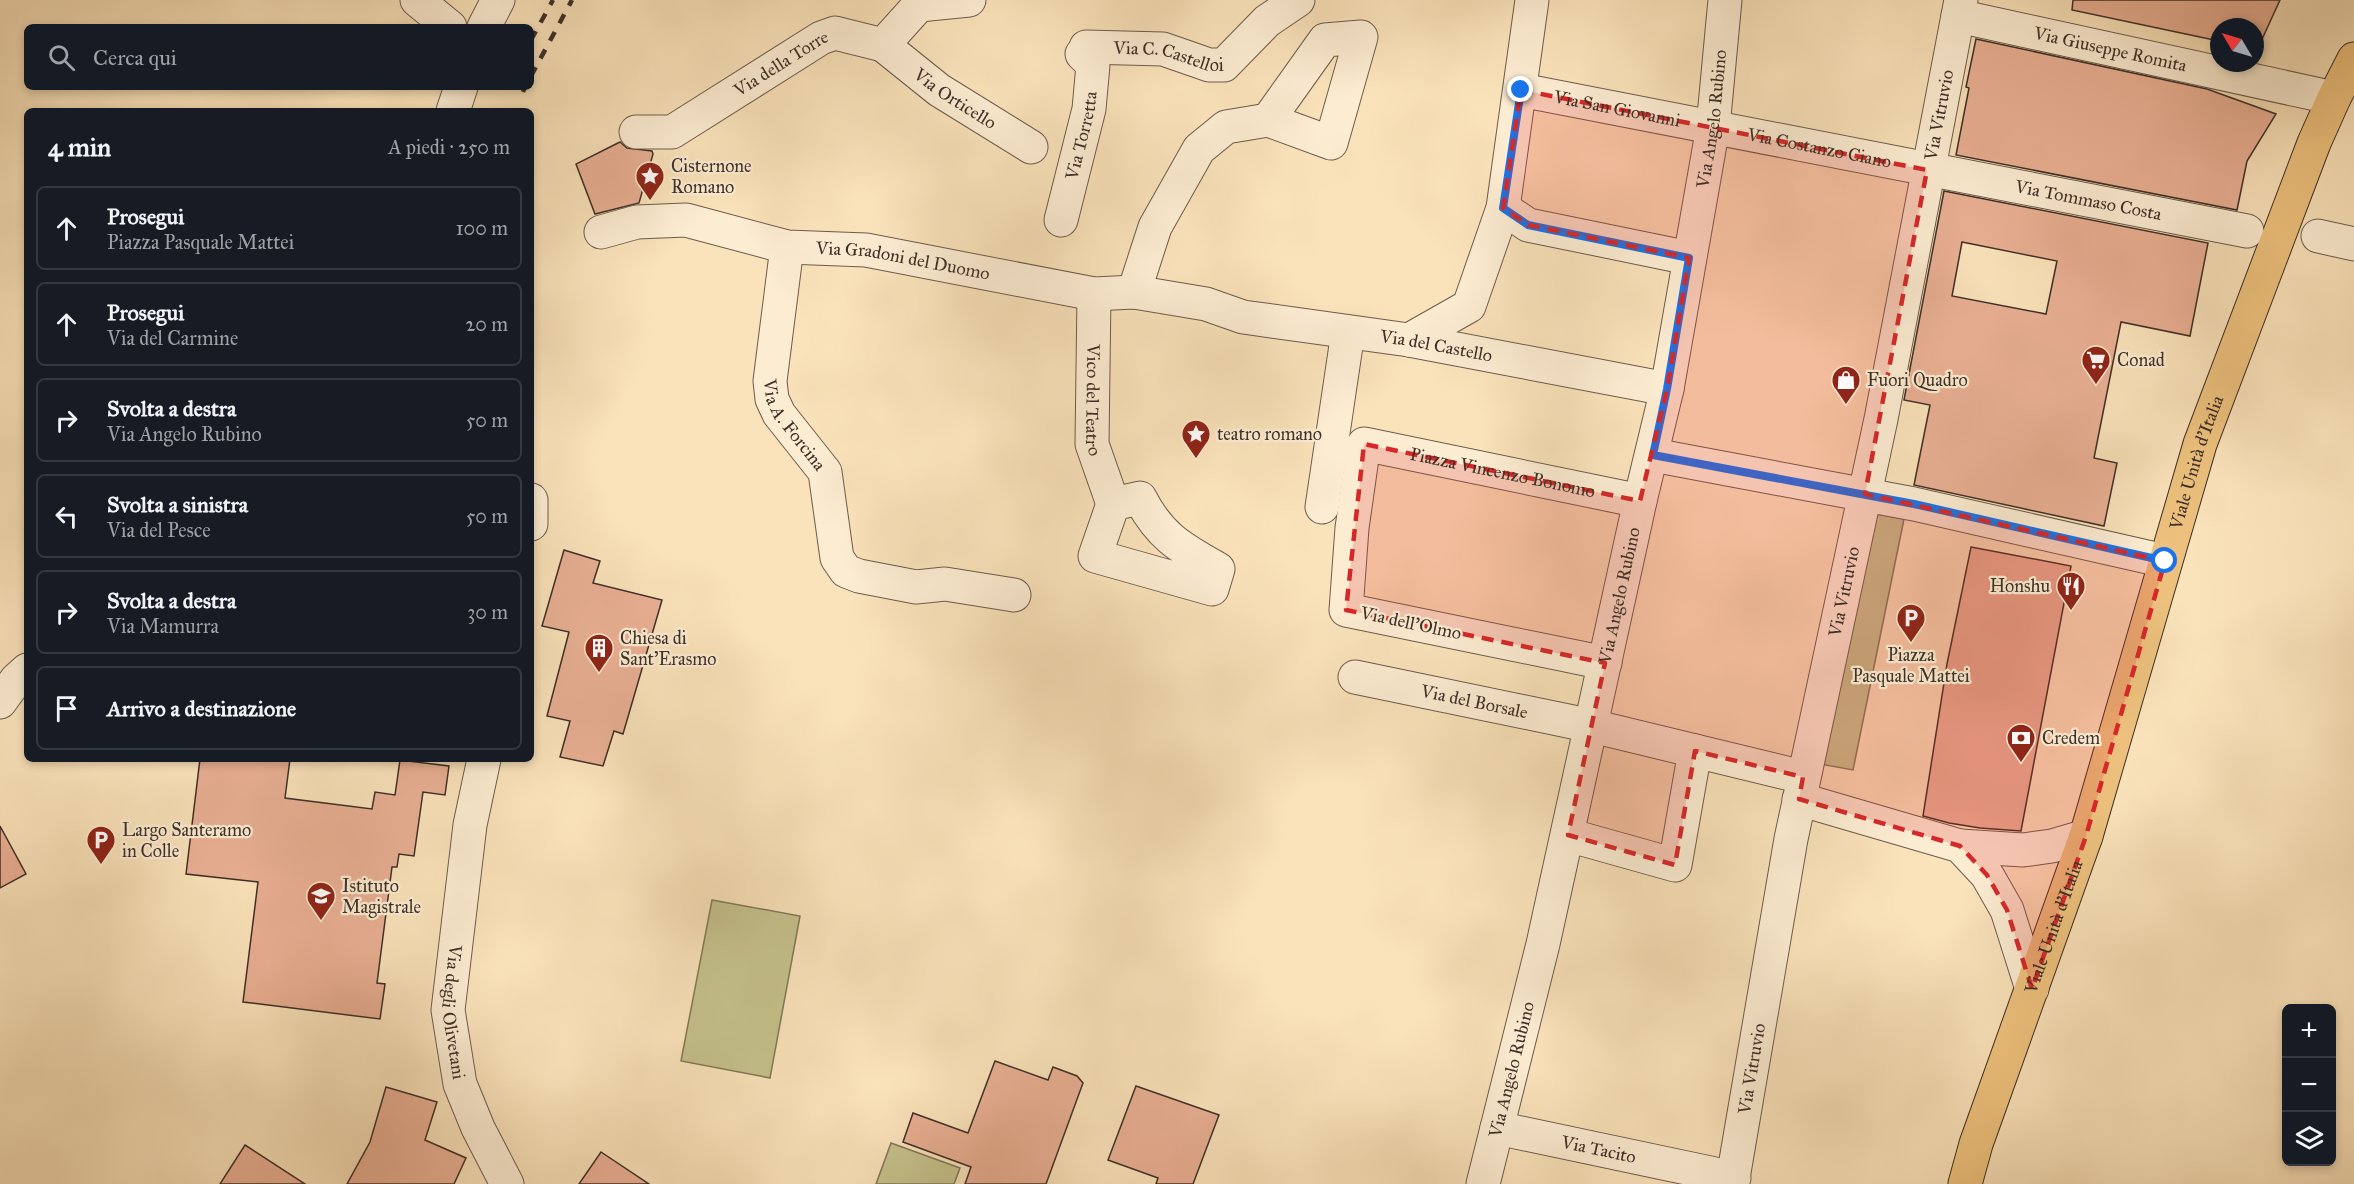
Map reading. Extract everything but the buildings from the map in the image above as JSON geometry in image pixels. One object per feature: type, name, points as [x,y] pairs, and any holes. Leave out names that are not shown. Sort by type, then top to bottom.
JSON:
[{"type":"main road","name":"Viale Unità d'Italia","points":[[1965,1184],[1976,1144],[2086,836],[2200,444],[2314,143],[2354,59]]},
{"type":"street","points":[[417,0],[446,24]]},
{"type":"street","points":[[486,24],[498,0]]},
{"type":"street","points":[[883,45],[919,5],[969,0]]},
{"type":"street","name":"Via C. Castelloi","points":[[1084,50],[1163,49],[1209,65],[1224,65],[1267,21],[1298,0]]},
{"type":"street","points":[[1309,0],[1325,40]]},
{"type":"street","points":[[1409,340],[1469,306],[1503,208],[1532,0]]},
{"type":"street","name":"Via Angelo Rubino","points":[[1483,1184],[1543,944],[1640,501],[1653,455],[1667,389],[1713,127],[1725,0]]},
{"type":"street","name":"Via Giuseppe Romita","points":[[1960,8],[2334,98]]},
{"type":"street","name":"Via Vitruvio","points":[[1733,1181],[1801,788],[1865,494],[1960,8]]},
{"type":"street","name":"Via della Torre","points":[[636,132],[672,132],[821,38],[835,33],[883,45]]},
{"type":"street","points":[[1134,292],[1155,226],[1198,149],[1227,126],[1268,120],[1331,143],[1361,37],[1325,40],[1268,120]]},
{"type":"street","name":"Via Orticello","points":[[883,45],[939,90],[1031,147]]},
{"type":"street","name":"Via Torretta","points":[[1061,220],[1089,109],[1093,65],[1084,50]]},
{"type":"street","points":[[454,108],[460,90]]},
{"type":"street","name":"Via San Giovanni","points":[[1521,90],[1713,127]]},
{"type":"street","name":"Via Costanzo Ciano","points":[[1713,127],[1927,170]]},
{"type":"street","name":"Via Tommaso Costa","points":[[1927,170],[2247,231]]},
{"type":"street","points":[[1503,208],[1528,225],[1689,258]]},
{"type":"street","name":"Via Gradoni del Duomo","points":[[600,232],[637,222],[686,220],[787,247],[866,250],[1094,294],[1134,292],[1206,304]]},
{"type":"street","points":[[2318,236],[2354,244]]},
{"type":"street","name":"Via A. Forcina","points":[[787,247],[770,381],[772,399],[779,414],[825,472],[837,558],[846,571],[859,576],[916,587],[945,584],[1014,595]]},
{"type":"street","name":"Vico del Teatro","points":[[1094,294],[1092,444],[1113,504]]},
{"type":"street","name":"Via del Castello","points":[[1206,304],[1243,317],[1409,340],[1667,389]]},
{"type":"street","points":[[1322,507],[1348,332]]},
{"type":"street","name":"Piazza Vincenzo Bonomo","points":[[1364,444],[1640,501]]},
{"type":"street","name":"Via dell'Olmo","points":[[1364,444],[1352,528],[1346,610],[1605,663]]},
{"type":"street","points":[[1653,455],[1865,494],[2165,561]]},
{"type":"street","name":"Via del Borsale","points":[[1355,677],[1592,726],[1695,751]]},
{"type":"street","points":[[1568,835],[1675,865],[1695,751],[1960,846],[2023,850],[2052,846],[2086,836]]},
{"type":"street","name":"Via degli Olivetani","points":[[483,762],[470,825],[448,1010],[460,1084],[478,1128],[507,1184]]},
{"type":"street","points":[[1960,846],[1987,875],[2007,910],[2032,989]]},
{"type":"street","name":"Via Tacito","points":[[1497,1128],[1733,1181]]},
{"type":"highlighted area","points":[[1521,90],[1927,170],[1865,494],[2165,561],[2086,836],[2032,989],[2007,910],[1987,875],[1960,846],[1799,799],[1803,777],[1695,751],[1675,865],[1568,835],[1605,663],[1346,610],[1364,444],[1640,501],[1667,389],[1689,258],[1528,225],[1503,208]]},
{"type":"shaded area","points":[[1872,513],[1904,519],[1853,770],[1820,764]]},
{"type":"shaded area","points":[[712,900],[800,916],[770,1078],[681,1061]]},
{"type":"shaded area","points":[[891,1143],[960,1168],[954,1184],[876,1184]]},
{"type":"railway","points":[[534,35],[553,0]]},
{"type":"railway","points":[[534,70],[572,0]]},
{"type":"place","name":"Cisternone Romano","points":[[650,202]]},
{"type":"place","name":"Conad","points":[[2096,386]]},
{"type":"place","name":"Fuori Quadro","points":[[1846,406]]},
{"type":"place","name":"teatro romano","points":[[1196,460]]},
{"type":"place","name":"Honshu","points":[[2071,612]]},
{"type":"place","name":"Piazza Pasquale Mattei","points":[[1911,644]]},
{"type":"place","name":"Chiesa di Sant'Erasmo","points":[[599,674]]},
{"type":"place","name":"Credem","points":[[2021,764]]},
{"type":"place","name":"Largo Santeramo in Colle","points":[[101,866]]},
{"type":"place","name":"Istituto Magistrale","points":[[321,922]]},
{"type":"route","points":[[1521,90],[1503,208],[1528,225],[1689,258],[1667,389],[1653,455],[1914,504],[2165,561]]}]
